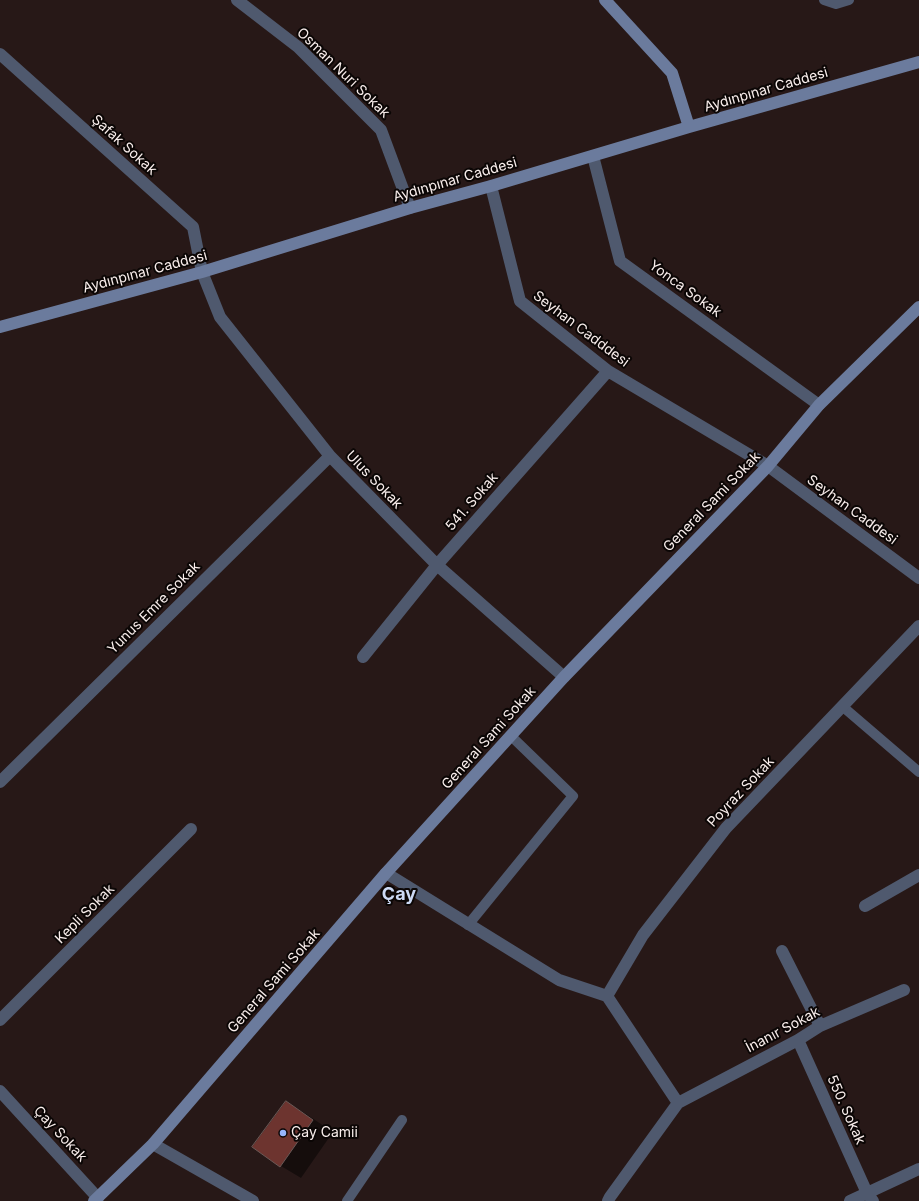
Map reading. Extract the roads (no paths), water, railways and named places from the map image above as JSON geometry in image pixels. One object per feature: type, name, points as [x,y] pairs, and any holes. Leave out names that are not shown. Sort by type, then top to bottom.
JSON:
[{"type":"street","name":"Osman Nuri Sokak","points":[[237,0],[298,47],[380,130],[410,208]]},
{"type":"street","points":[[605,0],[672,73],[689,127]]},
{"type":"street","name":"Şafak Sokak","points":[[0,54],[193,227],[202,272]]},
{"type":"street","name":"Aydınpınar Caddesi","points":[[0,327],[202,272],[410,208],[919,62]]},
{"type":"street","name":"Yonca Sokak","points":[[593,156],[620,260],[819,405]]},
{"type":"street","name":"Seyhan Cadddesi","points":[[491,186],[520,301],[608,371],[768,466]]},
{"type":"street","name":"Ulus Sokak","points":[[202,272],[220,317],[330,456],[437,565],[564,677]]},
{"type":"street","name":"General Sami Sokak","points":[[96,1199],[152,1144],[386,873],[564,677],[768,466],[819,405],[919,307]]},
{"type":"street","name":"541. Sokak","points":[[363,657],[437,565],[608,371]]},
{"type":"street","name":"Yunus Emre Sokak","points":[[0,782],[330,456]]},
{"type":"street","name":"Seyhan Caddesi","points":[[768,466],[919,578]]},
{"type":"street","name":"Poyraz Sokak","points":[[607,996],[643,935],[726,828],[919,626]]},
{"type":"street","name":"Kepli Sokak","points":[[0,1020],[191,829]]},
{"type":"street","points":[[386,873],[559,980],[607,996],[678,1102],[608,1201]]},
{"type":"street","points":[[865,906],[919,875]]},
{"type":"street","points":[[782,952],[820,1026]]},
{"type":"street","name":"İnanır Sokak","points":[[678,1102],[798,1040],[820,1026],[904,990]]},
{"type":"street","name":"550. Sokak","points":[[798,1040],[870,1197]]},
{"type":"street","name":"Çay Sokak","points":[[0,1091],[96,1199]]},
{"type":"street","points":[[152,1144],[253,1201]]},
{"type":"street","points":[[850,1201],[870,1197],[919,1170]]},
{"type":"lane","points":[[824,0],[836,4],[849,0]]},
{"type":"lane","points":[[842,706],[919,772]]},
{"type":"lane","points":[[468,925],[573,796],[511,736]]},
{"type":"lane","points":[[347,1201],[402,1120]]},
{"type":"place","name":"Çay Camii","points":[[283,1133]]},
{"type":"district","name":"Çay","points":[[399,895]]}]
